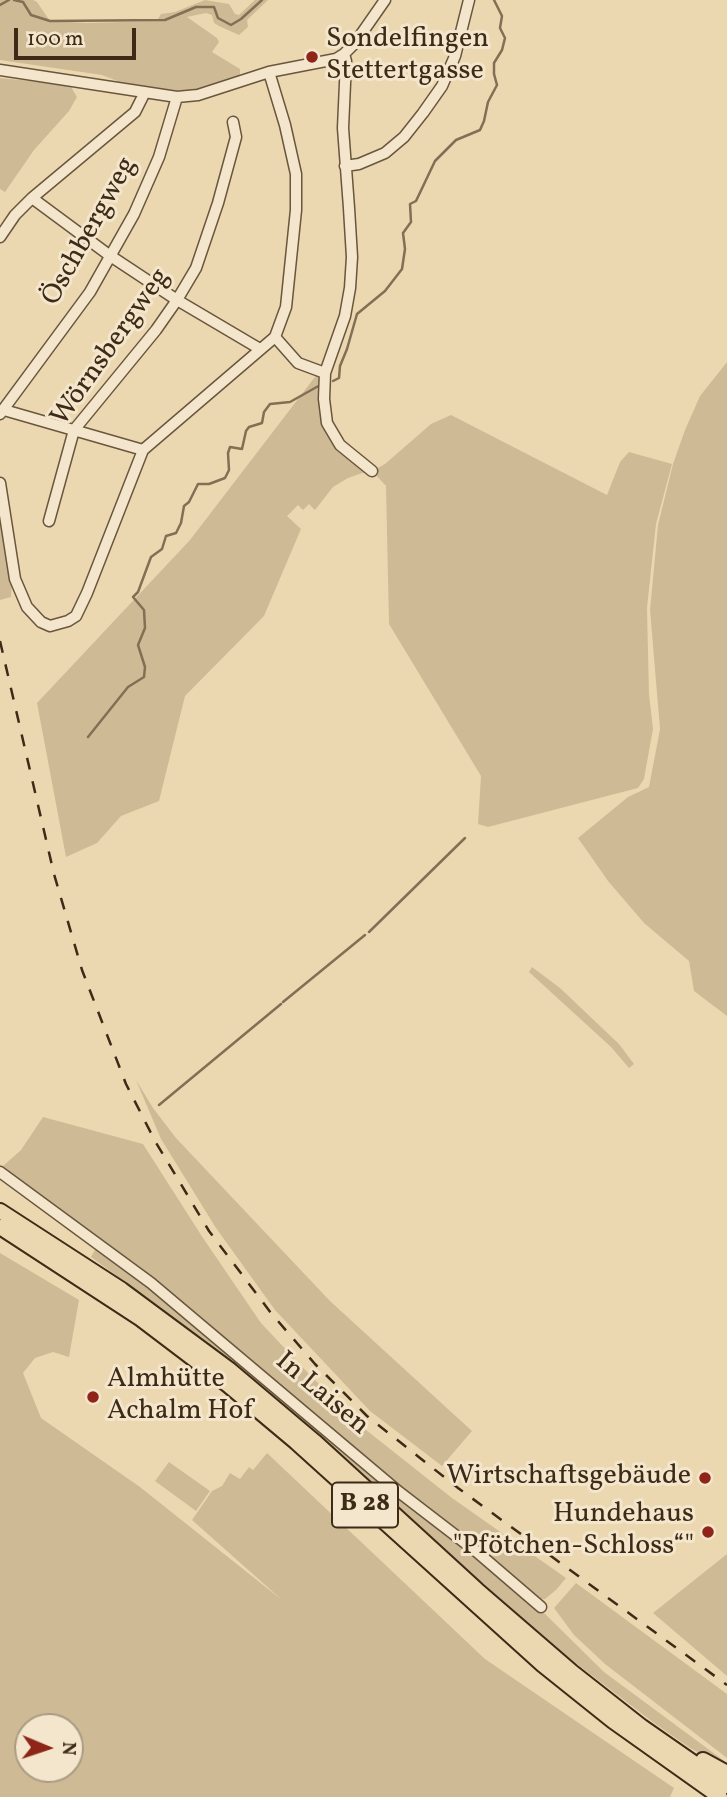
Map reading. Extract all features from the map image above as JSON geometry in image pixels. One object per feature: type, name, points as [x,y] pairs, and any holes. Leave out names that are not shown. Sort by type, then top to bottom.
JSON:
[{"type":"highway","name":"B 28","points":[[0,1211],[131,1296],[230,1370],[314,1441],[507,1617],[621,1711],[727,1786]]},
{"type":"highway","name":"B 28","points":[[0,1227],[104,1293],[228,1385],[296,1442],[543,1665],[621,1727],[720,1797]]},
{"type":"highway","points":[[621,1711],[648,1723],[727,1773]]},
{"type":"street","points":[[0,70],[177,97],[204,93],[269,72],[323,62],[344,54],[385,0]]},
{"type":"street","points":[[345,166],[359,164],[385,153],[404,137],[442,86],[471,8]]},
{"type":"street","points":[[344,54],[343,128],[352,257],[345,316],[325,373],[324,399],[327,423],[340,445],[372,471]]},
{"type":"street","points":[[0,483],[15,579],[27,607],[41,622],[50,626],[68,621],[75,616],[87,593],[143,450],[275,337],[286,307],[296,210],[296,174],[269,72]]},
{"type":"street","points":[[0,237],[15,215],[32,198],[135,112],[145,92]]},
{"type":"street","name":"Öschbergweg","points":[[3,408],[90,292],[134,214],[159,157],[177,97]]},
{"type":"street","name":"Wörnsbergweg","points":[[49,521],[74,430],[156,330],[195,268],[218,203],[236,137],[233,122]]},
{"type":"street","points":[[32,198],[109,255],[177,300],[260,349]]},
{"type":"street","points":[[275,337],[298,363],[325,373]]},
{"type":"street","points":[[3,408],[143,450]]},
{"type":"street","name":"In Laisen","points":[[0,1172],[151,1283],[399,1492],[477,1552],[541,1607]]},
{"type":"shaded area","points":[[0,0],[33,0],[50,21],[87,23],[164,21],[158,19],[161,14],[175,12],[205,0],[229,4],[235,14],[239,15],[255,0],[268,0],[247,20],[248,27],[239,35],[214,23],[212,15],[206,13],[187,17],[217,38],[219,42],[212,52],[240,69],[240,81],[204,94],[145,92],[102,75],[0,60]]},
{"type":"shaded area","points":[[0,78],[70,85],[77,97],[69,111],[34,150],[5,192],[0,189]]},
{"type":"shaded area","points":[[334,352],[329,370],[329,419],[338,438],[371,470],[333,487],[315,510],[309,504],[303,510],[298,505],[287,516],[301,529],[264,616],[185,696],[159,801],[121,816],[97,843],[66,857],[37,703],[190,540]]},
{"type":"shaded area","points":[[727,362],[727,1016],[694,991],[689,961],[644,923],[608,881],[578,838],[628,797],[649,787],[660,729],[650,610],[658,525],[673,464],[685,430],[700,396]]},
{"type":"shaded area","points":[[451,415],[607,495],[620,462],[629,452],[672,464],[656,524],[647,608],[649,694],[653,729],[644,779],[638,788],[488,827],[478,824],[481,776],[389,624],[386,486],[372,471],[385,464],[431,424]]},
{"type":"shaded area","points":[[0,490],[12,579],[11,597],[0,600]]},
{"type":"shaded area","points":[[532,967],[560,988],[619,1044],[634,1064],[629,1068],[611,1047],[529,972]]},
{"type":"shaded area","points":[[136,1080],[176,1138],[330,1301],[472,1431],[442,1466],[370,1411],[275,1310],[216,1228],[161,1139]]},
{"type":"shaded area","points":[[43,1117],[143,1144],[261,1323],[361,1426],[452,1498],[566,1578],[556,1590],[545,1599],[539,1599],[152,1282],[3,1166],[21,1150]]},
{"type":"shaded area","points":[[96,1248],[149,1286],[538,1607],[604,1672],[727,1763],[727,1768],[690,1748],[654,1723],[526,1625],[273,1395],[200,1337],[91,1257]]},
{"type":"shaded area","points":[[0,1253],[79,1300],[69,1357],[53,1352],[35,1358],[23,1373],[41,1418],[140,1487],[282,1600],[192,1520],[212,1491],[222,1486],[230,1473],[240,1479],[249,1467],[253,1470],[267,1453],[485,1659],[674,1788],[670,1797],[0,1797]]},
{"type":"shaded area","points":[[169,1462],[210,1491],[196,1511],[155,1481]]},
{"type":"shaded area","points":[[727,1554],[727,1676],[653,1613]]},
{"type":"shaded area","points":[[576,1583],[727,1694],[727,1758],[605,1664],[574,1635],[554,1608]]},
{"type":"waterway","points":[[0,5],[9,0]]},
{"type":"waterway","points":[[14,0],[23,2],[31,15],[50,21],[165,20],[196,7],[214,7],[218,18],[231,25],[262,0]]},
{"type":"waterway","points":[[333,381],[339,378],[340,366],[357,314],[385,291],[402,269],[405,249],[403,233],[411,222],[410,204],[416,201],[435,161],[456,140],[480,130],[484,121],[488,102],[497,85],[494,63],[505,38],[500,28],[502,16],[494,0]]},
{"type":"waterway","points":[[88,737],[128,687],[144,677],[145,667],[138,645],[145,628],[144,610],[133,597],[138,592],[151,557],[162,549],[166,536],[176,533],[184,506],[198,484],[209,484],[225,478],[229,470],[230,447],[242,449],[246,431],[249,427],[262,423],[264,412],[270,404],[290,402],[322,384]]},
{"type":"waterway","points":[[369,932],[465,838]]},
{"type":"waterway","points":[[283,1002],[365,935]]},
{"type":"waterway","points":[[159,1105],[281,1004]]},
{"type":"railway","points":[[0,641],[54,874],[82,970],[126,1084],[155,1141],[209,1231],[271,1313],[315,1364],[367,1416],[458,1488],[727,1685]]},
{"type":"place","name":"Sondelfingen Stettertgasse","points":[[312,57]]},
{"type":"place","name":"Almhütte Achalm Hof","points":[[93,1397]]},
{"type":"place","name":"Wirtschaftsgebäude","points":[[705,1478]]},
{"type":"place","name":"Hundehaus \"Pfötchen-Schloss“\"","points":[[708,1532]]}]
